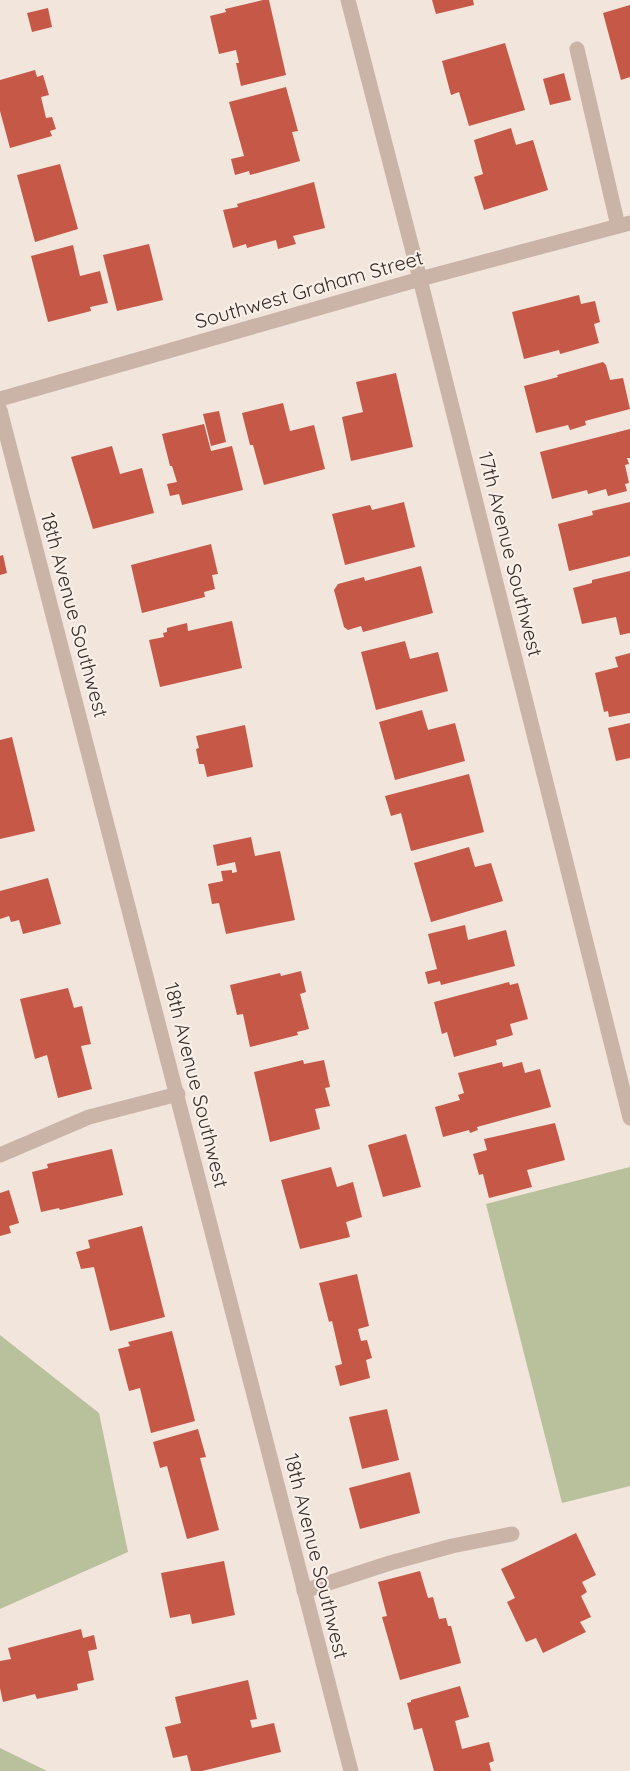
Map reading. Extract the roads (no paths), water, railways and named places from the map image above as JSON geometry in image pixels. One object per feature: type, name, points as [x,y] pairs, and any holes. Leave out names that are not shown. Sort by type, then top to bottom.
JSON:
[{"type":"street","name":"17th Avenue Southwest","points":[[348,0],[630,1118]]},
{"type":"street","points":[[577,49],[627,225]]},
{"type":"street","name":"Southwest Graham Street","points":[[0,399],[420,279],[627,225]]},
{"type":"street","name":"18th Avenue Southwest","points":[[0,410],[351,1771]]},
{"type":"street","points":[[0,1155],[89,1117],[178,1094]]},
{"type":"street","points":[[304,1591],[452,1546],[512,1534]]}]
